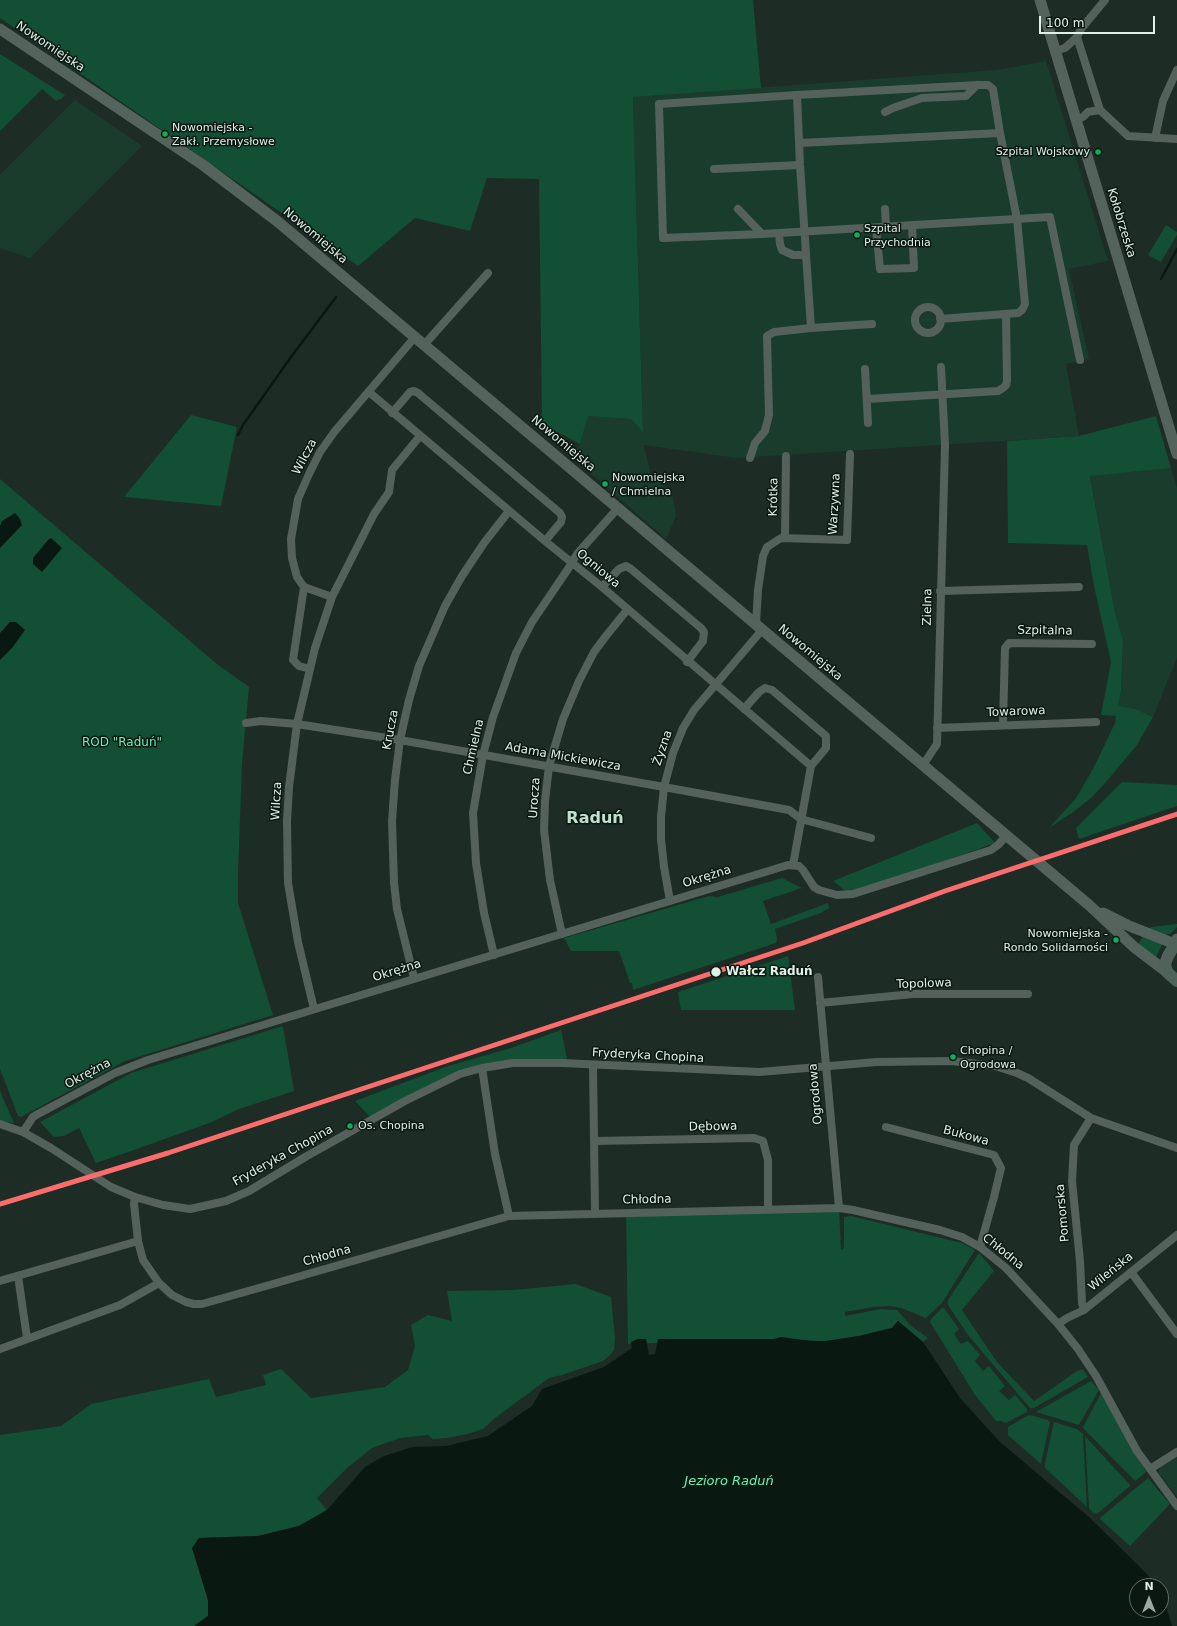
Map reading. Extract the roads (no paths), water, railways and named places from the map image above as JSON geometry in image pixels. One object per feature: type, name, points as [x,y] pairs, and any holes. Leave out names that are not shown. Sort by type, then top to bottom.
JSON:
[{"type":"main road","points":[[1174,979],[1166,960],[1176,942]]},
{"type":"street","name":"Kołobrzeska","points":[[1040,0],[1177,454]]},
{"type":"street","points":[[1055,51],[1065,48],[1077,37],[1081,28],[1105,0]]},
{"type":"street","name":"Nowomiejska","points":[[0,30],[203,165],[277,221],[1006,836],[1089,904],[1129,942],[1174,979]]},
{"type":"street","points":[[1077,37],[1100,110],[1128,136],[1177,139]]},
{"type":"street","points":[[1155,138],[1163,100],[1177,70]]},
{"type":"street","points":[[885,112],[922,98],[966,96],[977,85]]},
{"type":"street","points":[[940,319],[1018,313],[1022,310],[1025,304],[1017,219],[993,89],[988,85],[659,104],[663,238],[876,228],[912,225],[1017,219],[1050,217],[1080,360]]},
{"type":"street","points":[[798,95],[804,231],[812,328]]},
{"type":"street","points":[[1076,119],[1083,117],[1088,112],[1100,110]]},
{"type":"street","points":[[800,143],[1000,133]]},
{"type":"street","points":[[714,169],[800,164]]},
{"type":"street","points":[[738,209],[762,234]]},
{"type":"street","points":[[886,209],[886,227]]},
{"type":"street","points":[[876,228],[880,269],[914,268],[912,225]]},
{"type":"street","points":[[779,233],[782,250],[793,255],[806,255]]},
{"type":"street","points":[[424,345],[488,273]]},
{"type":"street","points":[[867,399],[998,391],[1006,385],[1006,314]]},
{"type":"street","points":[[750,458],[755,443],[765,431],[769,414],[767,336],[774,332],[872,324]]},
{"type":"street","name":"Wilcza","points":[[304,587],[297,577],[292,558],[291,539],[298,499],[309,474],[320,452],[349,413],[369,392],[415,337]]},
{"type":"street","name":"Zielna","points":[[923,765],[937,744],[945,445],[941,367]]},
{"type":"street","points":[[865,369],[868,423]]},
{"type":"street","points":[[392,413],[410,392],[414,391],[418,393],[560,513],[562,517],[561,522],[545,541]]},
{"type":"street","name":"Ogniowa","points":[[369,392],[811,766]]},
{"type":"street","name":"Wilcza","points":[[314,1009],[293,915],[288,883],[287,855],[289,787],[297,724],[310,669],[332,597],[374,514],[389,492],[392,470],[420,436]]},
{"type":"street","name":"Warzywna","points":[[759,627],[758,590],[763,556],[767,547],[781,538],[847,540],[850,454]]},
{"type":"street","name":"Krótka","points":[[785,538],[786,456]]},
{"type":"street","name":"Chmielna","points":[[494,955],[484,913],[473,838],[473,813],[483,755],[493,717],[516,653],[532,622],[577,554],[618,508]]},
{"type":"street","name":"Krucza","points":[[414,978],[397,909],[394,883],[392,821],[400,740],[409,700],[419,666],[445,606],[462,576],[484,543],[509,511]]},
{"type":"street","points":[[602,588],[619,569],[626,566],[701,628],[704,632],[703,641],[687,662]]},
{"type":"street","points":[[310,669],[299,666],[293,660],[304,587],[332,597]]},
{"type":"street","points":[[940,591],[1079,587]]},
{"type":"street","name":"Urocza","points":[[562,934],[550,880],[544,830],[545,801],[549,766],[563,719],[582,676],[598,647],[627,610]]},
{"type":"street","name":"Żyzna","points":[[670,901],[661,839],[664,787],[673,753],[683,728],[694,710],[759,627]]},
{"type":"street","name":"Szpitalna","points":[[1003,724],[1005,648],[1009,643],[1092,644]]},
{"type":"street","points":[[744,710],[759,692],[765,688],[772,690],[826,736],[826,748],[811,766],[793,865],[803,870],[814,887],[818,890],[837,895],[849,895],[869,890],[991,850],[998,846],[1006,836]]},
{"type":"street","name":"Adama Mickiewicza","points":[[246,723],[261,721],[297,724],[400,740],[664,787],[789,810],[801,819],[871,838]]},
{"type":"street","name":"Towarowa","points":[[937,728],[1003,724],[1096,722]]},
{"type":"street","name":"Okrężna","points":[[23,1132],[33,1117],[38,1114],[114,1073],[148,1060],[414,978],[788,865],[793,865]]},
{"type":"street","name":"Nowomiejska","points":[[1089,904],[1121,922],[1176,942]]},
{"type":"street","name":"Ogrodowa","points":[[818,977],[839,1208]]},
{"type":"street","name":"Topolowa","points":[[820,1003],[913,994],[1028,994]]},
{"type":"street","name":"Fryderyka Chopina","points":[[0,1124],[23,1132],[51,1148],[111,1187],[135,1197],[163,1205],[190,1209],[226,1201],[249,1191],[307,1156],[405,1101],[460,1074],[482,1068],[513,1063],[760,1072],[894,1061],[952,1061],[995,1066],[1028,1078],[1092,1118],[1177,1148]]},
{"type":"street","points":[[593,1065],[595,1213]]},
{"type":"street","points":[[482,1068],[496,1154],[509,1216]]},
{"type":"street","name":"Pomorska","points":[[1084,1310],[1082,1303],[1080,1260],[1072,1181],[1074,1145],[1092,1118]]},
{"type":"street","name":"Bukowa","points":[[886,1127],[994,1155],[1000,1168],[994,1197],[980,1247]]},
{"type":"street","name":"Dębowa","points":[[594,1141],[754,1138],[763,1141],[768,1160],[768,1210]]},
{"type":"street","name":"Chłodna","points":[[135,1197],[134,1204],[138,1241],[143,1260],[159,1283],[172,1295],[186,1302],[202,1304],[509,1216],[839,1208],[940,1230],[962,1237],[980,1247],[1006,1268],[1058,1324],[1078,1349],[1096,1376],[1137,1451],[1150,1469]]},
{"type":"street","name":"Wileńska","points":[[1058,1324],[1084,1310],[1177,1235]]},
{"type":"street","points":[[0,1281],[138,1241]]},
{"type":"street","points":[[1131,1272],[1177,1334]]},
{"type":"street","points":[[18,1276],[28,1338]]},
{"type":"street","points":[[0,1349],[120,1305],[159,1283]]},
{"type":"street","points":[[1177,1452],[1150,1469],[1177,1506]]},
{"type":"water","points":[[15,513],[20,519],[22,525],[0,548],[0,526],[2,521]]},
{"type":"water","points":[[51,538],[62,548],[42,572],[33,564],[33,558]]},
{"type":"water","points":[[10,622],[16,622],[25,630],[12,648],[0,660],[0,633]]},
{"type":"water","name":"Jezioro Raduń","points":[[898,1321],[923,1342],[960,1398],[1000,1442],[1090,1518],[1150,1578],[1129,1578],[1129,1618],[1169,1618],[1169,1616],[1172,1626],[194,1626],[208,1616],[208,1600],[192,1548],[199,1538],[258,1536],[299,1526],[327,1510],[365,1467],[384,1456],[413,1447],[446,1446],[488,1436],[532,1406],[542,1389],[604,1367],[632,1348],[631,1342],[638,1339],[646,1339],[649,1355],[655,1354],[658,1339],[774,1339],[781,1337],[811,1341],[826,1341],[859,1336],[892,1328]]},
{"type":"waterway","points":[[1161,279],[1177,249]]},
{"type":"waterway","points":[[238,435],[243,425],[291,357],[336,297]]},
{"type":"place","name":"Nowomiejska - Zakł. Przemysłowe","points":[[165,134]]},
{"type":"place","name":"Szpital Wojskowy","points":[[1098,152]]},
{"type":"place","name":"Szpital Przychodnia","points":[[857,235]]},
{"type":"place","name":"Nowomiejska / Chmielna","points":[[605,484]]},
{"type":"place","name":"Nowomiejska - Rondo Solidarności","points":[[1116,940]]},
{"type":"place","name":"Wałcz Raduń","points":[[716,972]]},
{"type":"place","name":"Chopina / Ogrodowa","points":[[953,1057]]},
{"type":"place","name":"Os. Chopina","points":[[350,1126]]},
{"type":"district","name":"Raduń","points":[[595,819]]},
{"type":"park label","name":"ROD \"Raduń\"","points":[[122,743]]}]
